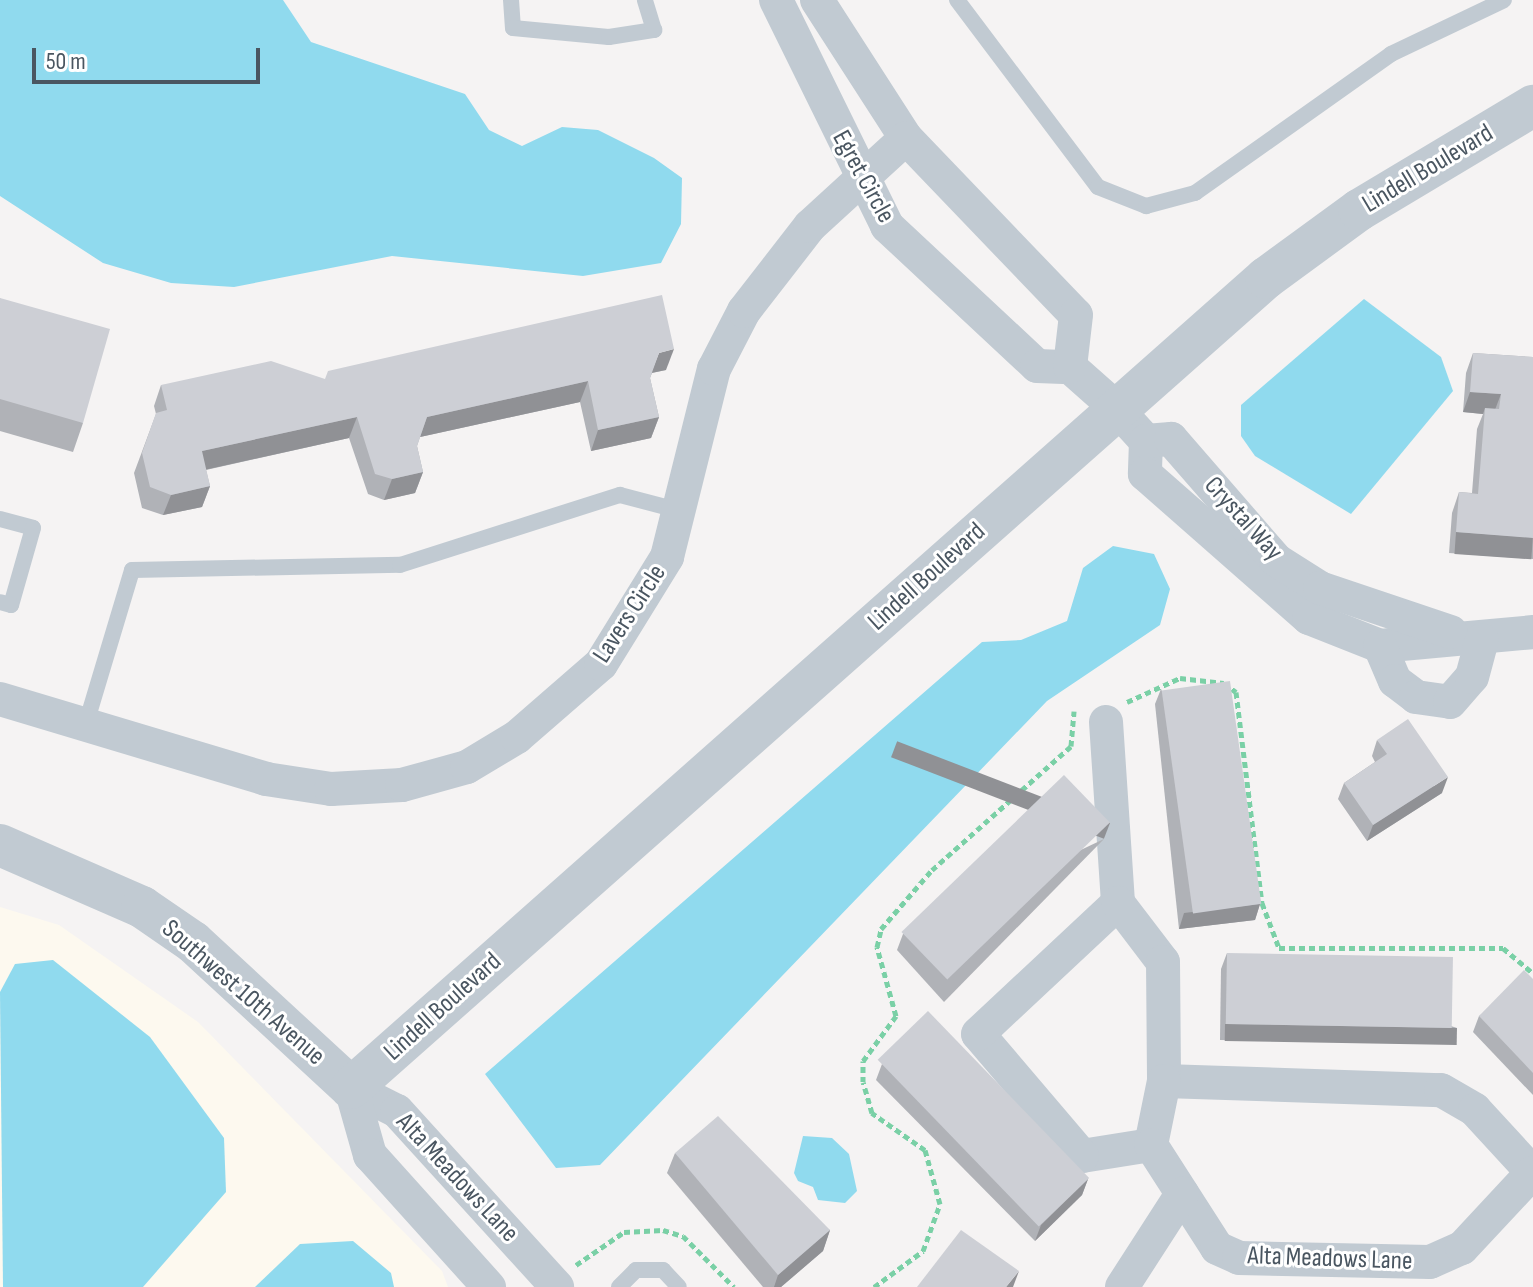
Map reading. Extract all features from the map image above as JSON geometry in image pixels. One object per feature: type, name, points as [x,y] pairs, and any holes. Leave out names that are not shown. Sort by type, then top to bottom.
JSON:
[{"type":"street","name":"Egret Circle","points":[[776,0],[861,179],[887,226],[1037,366],[1070,367],[1076,315],[906,138],[817,0]]},
{"type":"street","name":"Lindell Boulevard","points":[[351,1088],[1115,407],[1266,278],[1359,210],[1533,106]]},
{"type":"street","name":"Lavers Circle","points":[[0,699],[266,779],[331,789],[402,785],[467,767],[553,712],[601,664],[667,557],[681,511],[714,369],[744,311],[810,226],[906,138]]},
{"type":"street","points":[[1070,367],[1115,407],[1146,441]]},
{"type":"street","name":"Crystal Way","points":[[1482,640],[1381,614],[1320,588],[1276,560],[1171,439],[1146,441],[1145,474],[1183,512],[1309,618],[1380,646],[1482,640],[1533,632]]},
{"type":"street","points":[[1380,646],[1395,681],[1416,697],[1450,702],[1472,677],[1482,640]]},
{"type":"street","points":[[1106,722],[1118,903],[1163,962],[1164,1081],[1151,1145],[1082,1156],[978,1034],[1118,903]]},
{"type":"street","name":"Southwest 10th Avenue","points":[[0,845],[101,884],[168,925],[351,1088]]},
{"type":"street","name":"Alta Meadows Lane","points":[[1151,1145],[1217,1248],[1239,1258],[1430,1262],[1462,1248],[1532,1173],[1475,1110],[1441,1090],[1164,1081]]},
{"type":"street","name":"Alta Meadows Lane","points":[[351,1088],[370,1155],[489,1287]]},
{"type":"street","name":"Alta Meadows Lane","points":[[351,1088],[397,1111],[557,1287]]},
{"type":"street","points":[[1122,1287],[1182,1194]]},
{"type":"lane","points":[[511,0],[513,28],[609,37],[654,30],[645,0]]},
{"type":"lane","points":[[957,0],[1098,187],[1146,206],[1195,193],[1391,54],[1504,0]]},
{"type":"lane","points":[[85,727],[132,570],[400,565],[620,495],[681,511]]},
{"type":"lane","points":[[0,519],[33,528],[11,605],[0,602]]},
{"type":"lane","points":[[619,1287],[636,1270],[663,1270],[679,1287]]},
{"type":"shaded area","points":[[0,907],[59,925],[198,1022],[442,1271],[448,1287],[0,1287]]},
{"type":"water","points":[[0,0],[283,0],[311,42],[465,94],[489,130],[522,146],[562,127],[598,130],[654,158],[682,178],[681,224],[661,263],[583,276],[392,256],[234,287],[171,283],[103,263],[0,196]]},
{"type":"water","points":[[1364,299],[1441,357],[1453,391],[1351,514],[1255,456],[1241,436],[1241,405]]},
{"type":"water","points":[[1113,546],[1154,554],[1170,589],[1160,625],[1047,701],[600,1165],[556,1168],[485,1074],[982,642],[1021,640],[1067,621],[1083,568]]},
{"type":"water","points":[[53,960],[150,1037],[224,1138],[226,1192],[143,1287],[3,1287],[0,992],[15,964]]},
{"type":"water","points":[[803,1136],[832,1138],[849,1154],[857,1191],[845,1203],[818,1200],[813,1187],[798,1181],[794,1173]]},
{"type":"water","points":[[353,1241],[391,1273],[394,1287],[255,1287],[300,1244]]},
{"type":"building","points":[[662,295],[674,349],[659,353],[650,378],[659,417],[598,430],[588,381],[427,417],[417,446],[423,472],[392,479],[375,474],[357,417],[202,451],[210,486],[171,495],[150,487],[142,453],[156,413],[167,410],[161,385],[271,361],[325,379],[328,371]]},
{"type":"building","points":[[0,298],[110,329],[83,423],[0,399]]},
{"type":"building","points":[[1473,353],[1533,357],[1533,538],[1456,532],[1459,492],[1478,494],[1485,408],[1499,409],[1501,394],[1470,392]]},
{"type":"building","points":[[1230,681],[1261,904],[1193,913],[1162,691]]},
{"type":"building","points":[[1408,719],[1448,777],[1373,825],[1344,783],[1387,754],[1377,740]]},
{"type":"building","points":[[1064,775],[1110,822],[947,979],[901,932]]},
{"type":"building","points":[[1227,953],[1453,957],[1452,1028],[1226,1024]]},
{"type":"building","points":[[1524,970],[1533,979],[1533,1073],[1479,1016]]},
{"type":"building","points":[[928,1011],[1089,1178],[1039,1227],[878,1060]]},
{"type":"building","points":[[718,1116],[830,1230],[778,1275],[675,1153]]},
{"type":"building","points":[[961,1230],[1019,1271],[1006,1287],[917,1287]]}]
